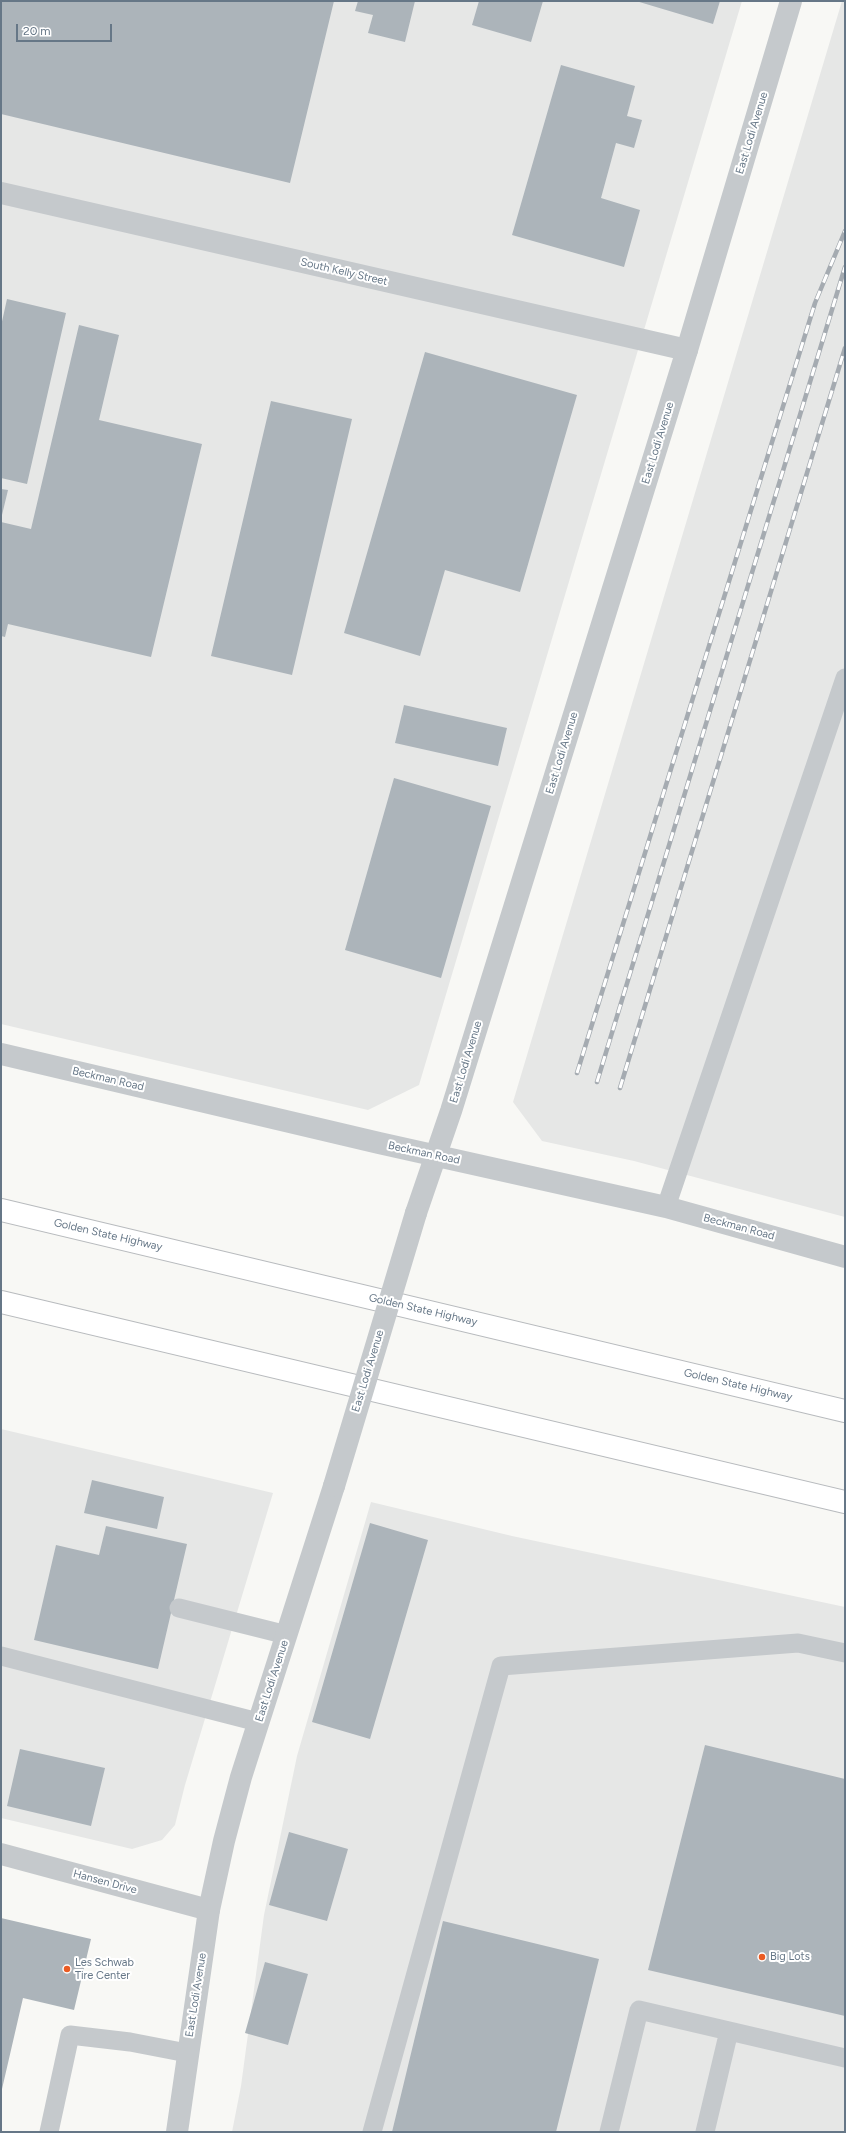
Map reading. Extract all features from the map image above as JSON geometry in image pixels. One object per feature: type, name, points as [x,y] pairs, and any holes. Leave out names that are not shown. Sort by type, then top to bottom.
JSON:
[{"type":"highway","name":"Golden State Highway","points":[[1,1210],[845,1411]]},
{"type":"highway","points":[[1,1302],[845,1502]]},
{"type":"street","name":"East Lodi Avenue","points":[[177,2132],[187,2053],[209,1910],[224,1841],[258,1722],[334,1486],[416,1213],[436,1155],[687,350],[792,1]]},
{"type":"street","name":"South Kelly Street","points":[[1,193],[687,350]]},
{"type":"street","name":"Beckman Road","points":[[1,1054],[379,1143],[666,1207],[845,1256]]},
{"type":"street","name":"Hansen Drive","points":[[1,1854],[209,1910]]},
{"type":"lane","points":[[666,1207],[845,678]]},
{"type":"lane","points":[[179,1608],[287,1635]]},
{"type":"lane","points":[[372,2132],[500,1666],[798,1643],[845,1653]]},
{"type":"lane","points":[[1,1656],[258,1722]]},
{"type":"lane","points":[[609,2132],[639,2010],[845,2058]]},
{"type":"lane","points":[[705,2132],[729,2031]]},
{"type":"lane","points":[[49,2132],[70,2035],[130,2042],[187,2053]]},
{"type":"shaded area","points":[[1,1],[742,1],[419,1085],[368,1110],[1,1024]]},
{"type":"shaded area","points":[[842,1],[845,1],[845,1217],[634,1161],[542,1141],[513,1102]]},
{"type":"shaded area","points":[[1,1429],[273,1493],[185,1785],[175,1825],[162,1840],[132,1849],[1,1818]]},
{"type":"shaded area","points":[[371,1502],[512,1536],[845,1607],[845,2132],[232,2132],[241,2086],[264,1915],[297,1756]]},
{"type":"building","points":[[1,1],[334,1],[290,183],[1,114]]},
{"type":"building","points":[[358,1],[415,1],[405,42],[368,33],[373,15],[355,11]]},
{"type":"building","points":[[479,1],[543,1],[531,42],[472,25]]},
{"type":"building","points":[[636,1],[720,1],[713,24]]},
{"type":"building","points":[[561,65],[635,86],[627,116],[642,120],[634,148],[616,143],[601,198],[640,210],[624,267],[512,235]]},
{"type":"building","points":[[7,299],[66,313],[27,484],[1,478],[1,326]]},
{"type":"building","points":[[79,325],[119,335],[99,420],[202,444],[151,657],[8,624],[5,637],[1,636],[1,522],[31,529]]},
{"type":"building","points":[[425,352],[577,395],[520,592],[445,570],[420,656],[344,633]]},
{"type":"building","points":[[271,401],[352,419],[292,675],[211,656]]},
{"type":"building","points":[[1,489],[8,490],[2,515],[1,515]]},
{"type":"building","points":[[404,705],[507,728],[498,766],[395,743]]},
{"type":"building","points":[[394,778],[491,806],[441,978],[345,950]]},
{"type":"building","points":[[92,1480],[164,1497],[157,1529],[84,1513]]},
{"type":"building","points":[[370,1523],[428,1540],[370,1739],[312,1722]]},
{"type":"building","points":[[106,1526],[187,1544],[158,1669],[34,1640],[56,1545],[99,1555]]},
{"type":"building","points":[[705,1745],[845,1779],[845,2016],[648,1970]]},
{"type":"building","points":[[20,1749],[105,1768],[91,1826],[7,1806]]},
{"type":"building","points":[[289,1832],[348,1849],[327,1921],[269,1905]]},
{"type":"building","points":[[1,1918],[91,1939],[74,2010],[23,1998],[2,2089]]},
{"type":"building","points":[[443,1921],[599,1959],[556,2132],[392,2132]]},
{"type":"building","points":[[265,1962],[308,1974],[288,2045],[245,2033]]},
{"type":"railway","points":[[577,1073],[815,303],[845,231]]},
{"type":"railway","points":[[597,1082],[845,267]]},
{"type":"railway","points":[[620,1088],[845,348]]},
{"type":"place","name":"Big Lots","points":[[762,1957]]},
{"type":"place","name":"Les Schwab Tire Center","points":[[67,1969]]}]
